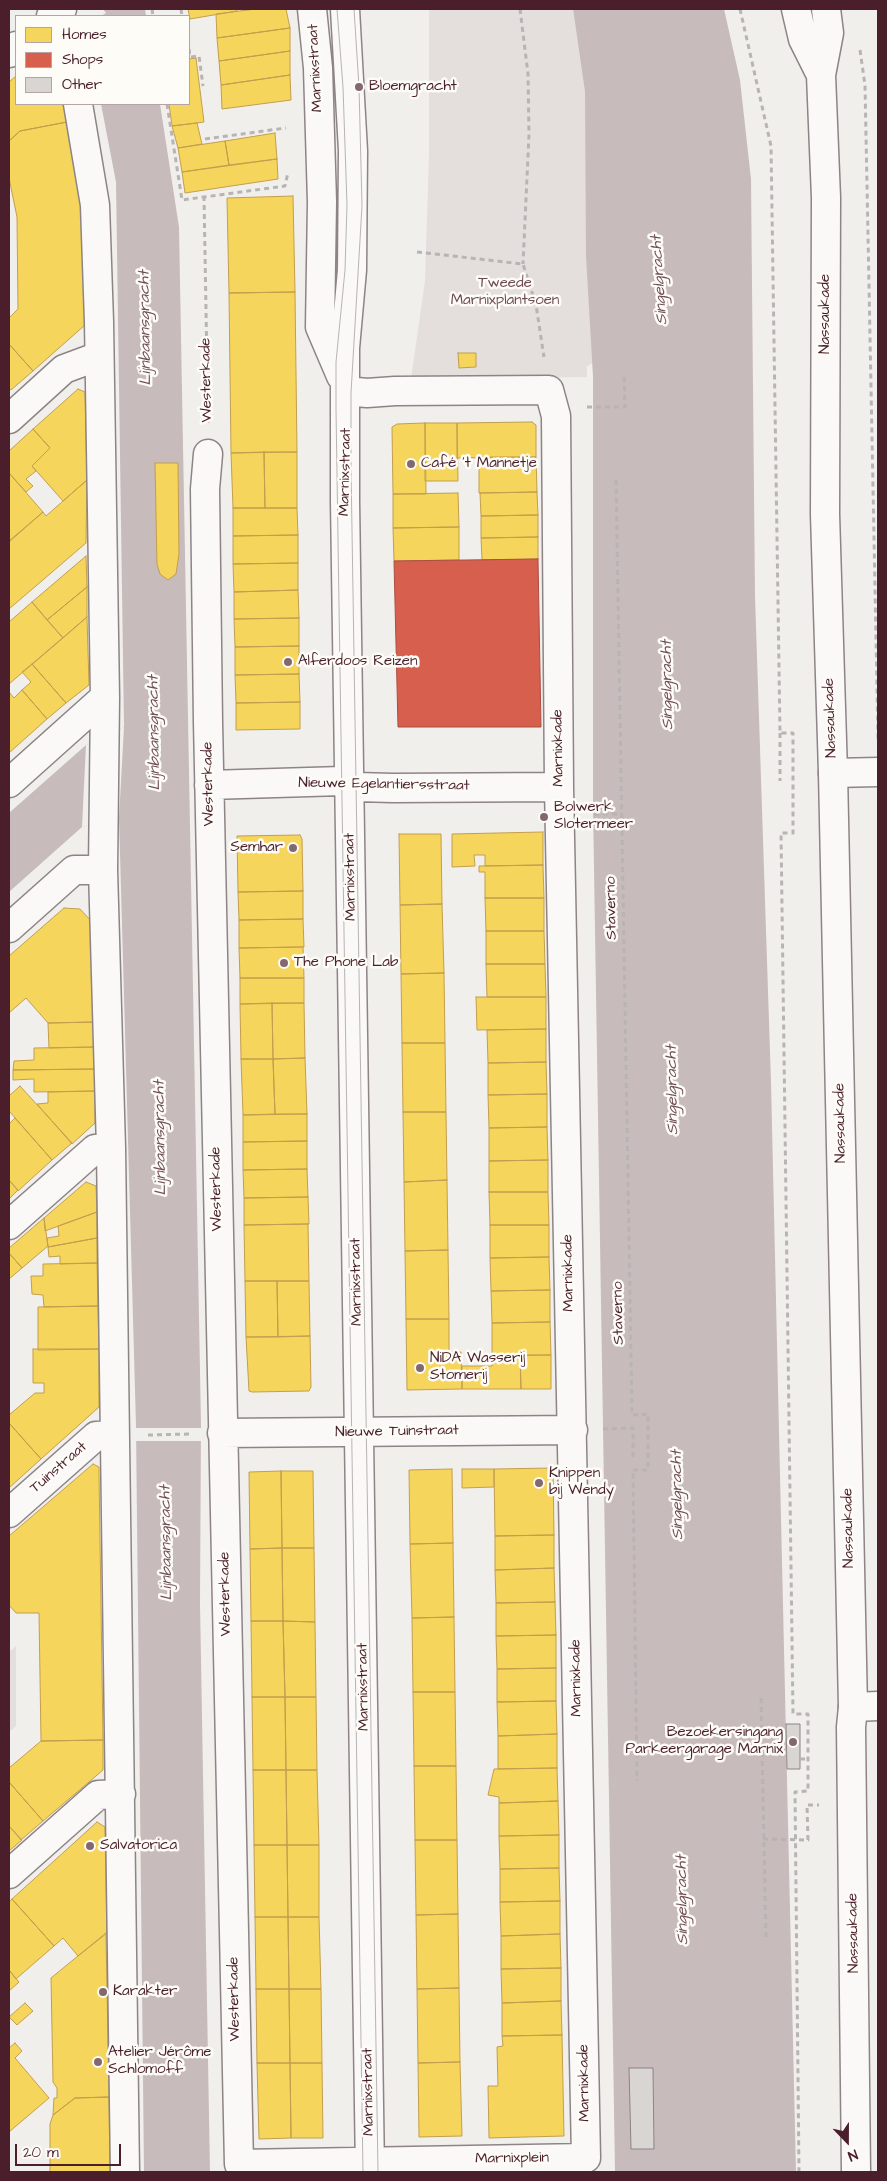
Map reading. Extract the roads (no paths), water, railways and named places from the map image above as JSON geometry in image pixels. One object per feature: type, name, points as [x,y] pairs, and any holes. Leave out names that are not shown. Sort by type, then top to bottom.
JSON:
[{"type":"street","name":"Marnixstraat","points":[[312,9],[318,68],[322,202],[320,327],[347,391]]},
{"type":"street","name":"Marnixstraat","points":[[345,9],[350,57],[354,202],[352,270],[346,348],[345,501],[373,2164]]},
{"type":"street","name":"Nassaukade","points":[[796,9],[803,39],[821,75]]},
{"type":"street","name":"Nassaukade","points":[[826,9],[829,33],[821,75],[826,198],[825,514],[866,1707],[852,1805],[856,2172]]},
{"type":"street","points":[[78,105],[95,205],[99,356],[105,696],[103,870],[111,1148],[125,2172]]},
{"type":"street","points":[[9,419],[64,369],[99,356]]},
{"type":"street","name":"Marnixkade","points":[[347,391],[367,393],[395,391],[549,390],[556,416],[559,786],[586,2158]]},
{"type":"street","name":"Westerkade","points":[[208,454],[206,489],[212,1434],[239,2164],[373,2164]]},
{"type":"street","points":[[9,783],[105,696]]},
{"type":"street","points":[[833,773],[878,772]]},
{"type":"street","name":"Nieuwe Egelantiersstraat","points":[[209,785],[342,781],[356,787],[392,788],[559,786]]},
{"type":"street","points":[[9,928],[74,870],[103,870]]},
{"type":"street","points":[[9,1225],[95,1149],[111,1148]]},
{"type":"street","name":"Nieuwe Tuinstraat","points":[[212,1434],[573,1430]]},
{"type":"street","name":"Tuinstraat","points":[[9,1513],[96,1436],[114,1435]]},
{"type":"street","points":[[9,1874],[98,1795],[121,1794]]},
{"type":"street","name":"Marnixplein","points":[[373,2164],[586,2158]]},
{"type":"water","points":[[103,9],[145,9],[146,15],[103,15],[106,13]]},
{"type":"water","name":"Singelgracht","points":[[573,9],[724,9],[740,80],[751,179],[755,596],[771,1082],[796,2172],[615,2172],[593,807],[593,377],[586,256],[585,92]]},
{"type":"water","name":"Lijnbaansgracht","points":[[101,105],[160,105],[179,227],[201,1425],[200,1603],[210,2172],[144,2172],[136,1426],[119,818],[82,827],[9,892],[9,813],[86,745],[124,727],[116,182]]},
{"type":"tram line","points":[[337,9],[343,87],[347,205],[345,270],[336,362],[336,409],[363,2172]]},
{"type":"tram line","points":[[354,9],[359,87],[362,206],[351,393],[351,467],[378,2172]]},
{"type":"place","name":"Bloemgracht","points":[[359,87]]},
{"type":"place","name":"Café 't Mannetje","points":[[411,464]]},
{"type":"place","name":"Alferdoos Reizen","points":[[288,662]]},
{"type":"place","name":"Bolwerk Slotermeer","points":[[544,817]]},
{"type":"place","name":"Semhar","points":[[293,848]]},
{"type":"place","name":"The Phone Lab","points":[[284,963]]},
{"type":"place","name":"NiDA Wasserij Stomerij","points":[[420,1368]]},
{"type":"place","name":"Knippen bij Wendy","points":[[539,1483]]},
{"type":"place","name":"Bezoekersingang Parkeergarage Marnix","points":[[793,1742]]},
{"type":"place","name":"Salvatorica","points":[[90,1846]]},
{"type":"place","name":"Karakter","points":[[103,1992]]},
{"type":"place","name":"Atelier Jérôme Schlomoff","points":[[98,2062]]},
{"type":"park label","name":"Tweede Marnixplantsoen","points":[[505,292]]}]
